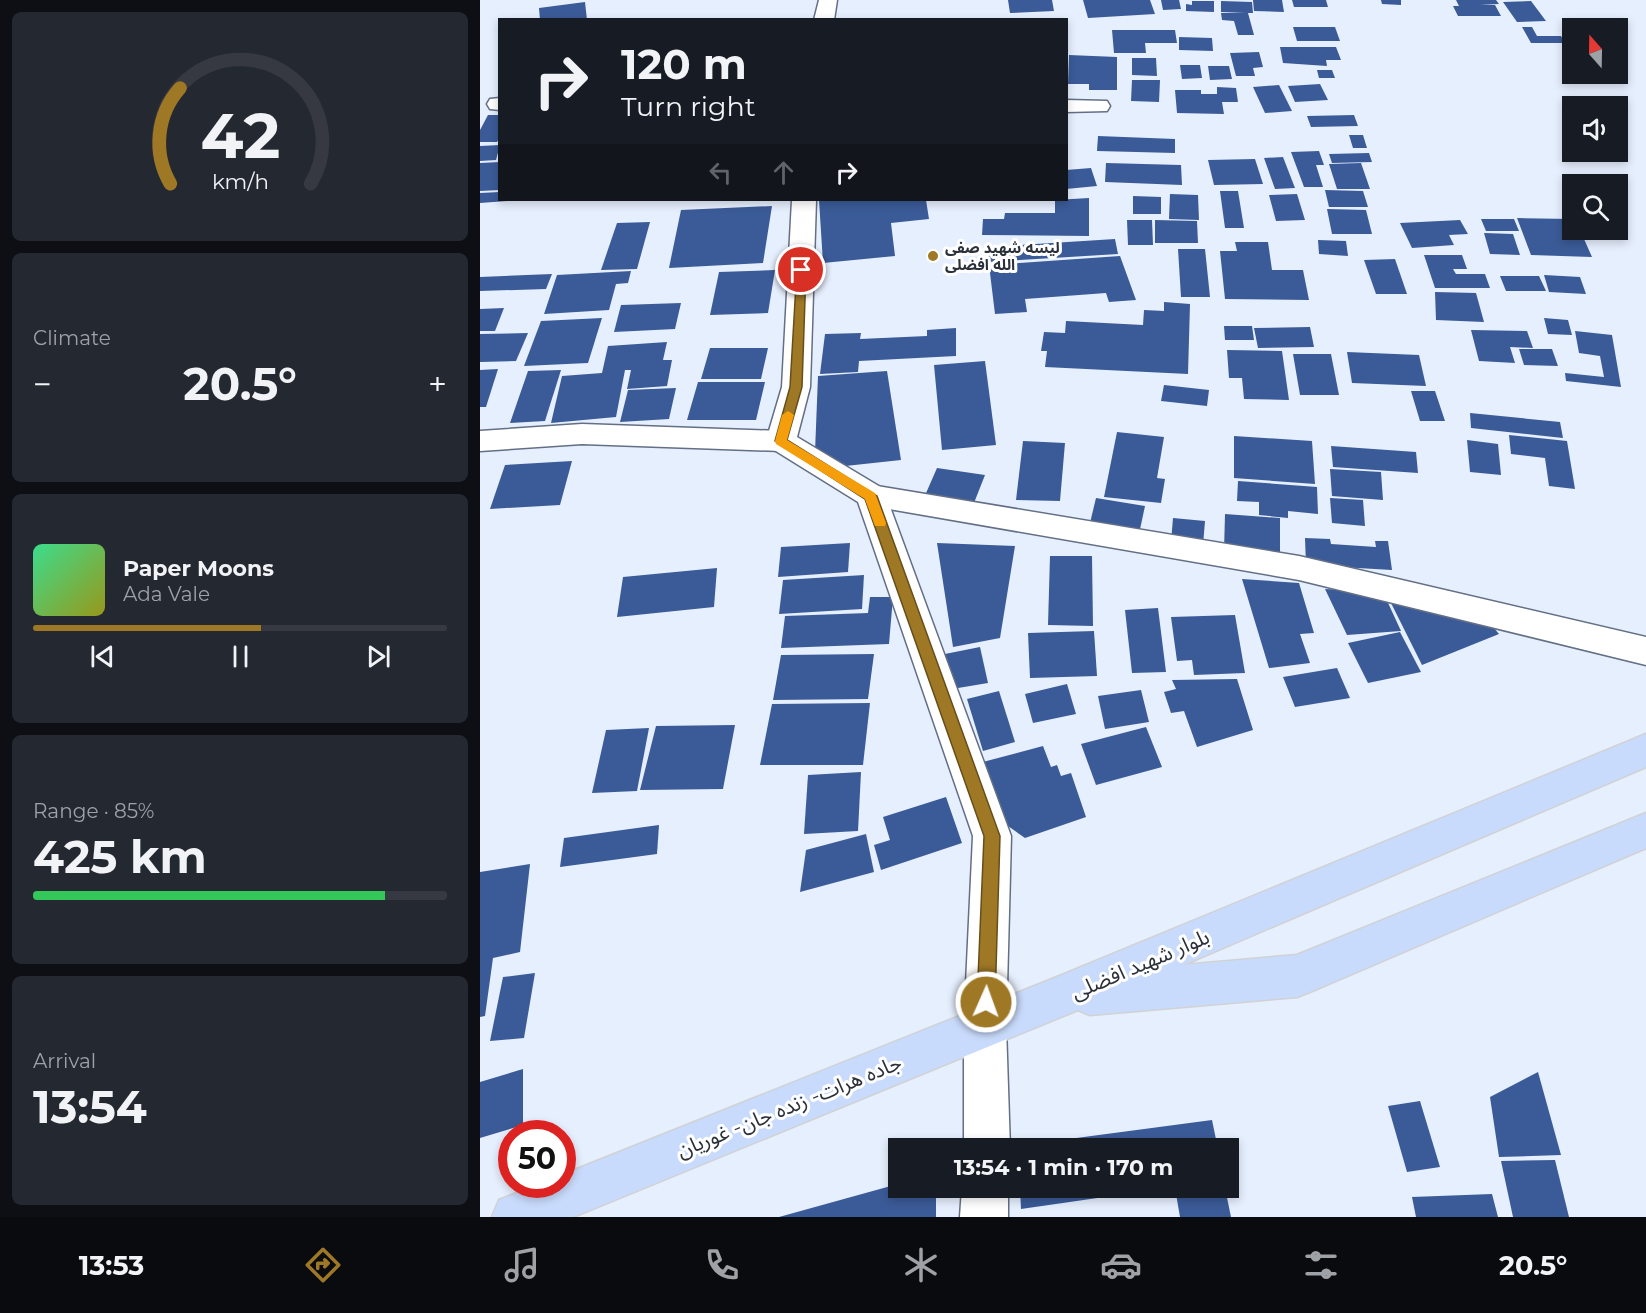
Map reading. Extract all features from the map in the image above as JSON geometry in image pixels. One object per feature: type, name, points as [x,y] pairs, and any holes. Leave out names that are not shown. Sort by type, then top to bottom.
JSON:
[{"type":"main road","name":"بلوار شهید افضلی","points":[[1062,996],[1646,750]]},
{"type":"main road","name":"بلوار شهید افضلی","points":[[1062,996],[1297,976],[1646,830]]},
{"type":"main road","name":"جاده هرات- زنده جان- غوریان","points":[[516,1217],[1062,996]]},
{"type":"street","points":[[824,18],[828,0]]},
{"type":"street","points":[[1068,106],[1099,106]]},
{"type":"street","points":[[781,441],[796,387],[804,201]]},
{"type":"street","points":[[480,441],[582,434],[781,441],[871,496],[1299,568],[1646,651]]},
{"type":"street","points":[[871,496],[992,836],[985,1026],[987,1138]]},
{"type":"street","points":[[984,1217],[985,1198]]},
{"type":"building","points":[[1008,0],[1052,0],[1054,11],[1010,13]]},
{"type":"building","points":[[1083,0],[1150,0],[1155,14],[1088,18]]},
{"type":"building","points":[[1161,0],[1179,0],[1181,9],[1163,10]]},
{"type":"building","points":[[1253,0],[1282,0],[1284,12],[1254,11]]},
{"type":"building","points":[[1292,0],[1326,0],[1328,7],[1294,7]]},
{"type":"building","points":[[1381,0],[1401,0],[1401,5],[1382,4]]},
{"type":"building","points":[[1456,0],[1496,0],[1499,4],[1480,5],[1495,5],[1501,16],[1458,16],[1453,6],[1459,6]]},
{"type":"building","points":[[1192,1],[1214,1],[1214,12],[1186,11],[1186,4],[1192,5]]},
{"type":"building","points":[[1221,1],[1252,2],[1253,13],[1248,13],[1254,35],[1238,35],[1234,21],[1222,20],[1221,13],[1245,13],[1221,12]]},
{"type":"building","points":[[1531,1],[1546,21],[1517,22],[1503,2]]},
{"type":"building","points":[[585,2],[587,18],[540,18],[539,8]]},
{"type":"building","points":[[1293,27],[1335,27],[1340,41],[1297,41]]},
{"type":"building","points":[[1522,27],[1532,27],[1537,36],[1562,38],[1562,43],[1531,43]]},
{"type":"building","points":[[1112,30],[1175,30],[1177,43],[1145,43],[1146,53],[1114,53]]},
{"type":"building","points":[[1179,37],[1212,38],[1213,51],[1179,50]]},
{"type":"building","points":[[1280,47],[1336,47],[1341,60],[1326,60],[1327,66],[1283,63]]},
{"type":"building","points":[[1259,52],[1263,67],[1253,68],[1255,76],[1236,76],[1230,53]]},
{"type":"building","points":[[1069,55],[1117,57],[1117,90],[1089,90],[1089,84],[1068,84]]},
{"type":"building","points":[[1132,58],[1156,58],[1157,76],[1132,75]]},
{"type":"building","points":[[1180,65],[1200,65],[1202,78],[1182,79]]},
{"type":"building","points":[[1208,66],[1229,66],[1232,79],[1210,80]]},
{"type":"building","points":[[1317,70],[1332,70],[1335,78],[1319,78]]},
{"type":"building","points":[[1132,80],[1160,80],[1159,102],[1131,101]]},
{"type":"building","points":[[1320,84],[1328,100],[1295,102],[1288,86]]},
{"type":"building","points":[[1279,85],[1292,111],[1265,113],[1253,87]]},
{"type":"building","points":[[1217,87],[1236,88],[1238,102],[1222,102],[1224,114],[1177,113],[1175,90],[1201,90],[1201,94],[1217,94]]},
{"type":"building","points":[[488,115],[498,115],[497,142],[480,142],[480,130]]},
{"type":"building","points":[[1354,115],[1358,126],[1311,127],[1307,116]]},
{"type":"building","points":[[1349,135],[1363,135],[1367,148],[1353,148]]},
{"type":"building","points":[[1098,136],[1175,139],[1175,153],[1097,151]]},
{"type":"building","points":[[498,145],[496,160],[480,161],[480,146]]},
{"type":"building","points":[[1319,151],[1324,165],[1316,165],[1323,187],[1304,187],[1291,152]]},
{"type":"building","points":[[1369,153],[1372,162],[1332,163],[1329,154]]},
{"type":"building","points":[[1283,157],[1295,188],[1275,189],[1264,158]]},
{"type":"building","points":[[1255,159],[1263,184],[1214,185],[1208,160]]},
{"type":"building","points":[[498,162],[498,190],[480,191],[480,163]]},
{"type":"building","points":[[1106,163],[1181,165],[1182,185],[1105,182]]},
{"type":"building","points":[[1361,163],[1370,189],[1337,189],[1329,164]]},
{"type":"building","points":[[1091,168],[1097,186],[1068,189],[1068,170]]},
{"type":"building","points":[[1325,190],[1363,191],[1368,207],[1329,207]]},
{"type":"building","points":[[1220,191],[1238,191],[1244,228],[1225,228]]},
{"type":"building","points":[[498,192],[498,201],[507,201],[480,203],[480,193]]},
{"type":"building","points":[[1170,194],[1198,195],[1199,220],[1169,219]]},
{"type":"building","points":[[1297,194],[1305,220],[1276,221],[1269,195]]},
{"type":"building","points":[[1133,196],[1161,197],[1161,214],[1133,214]]},
{"type":"building","points":[[1089,198],[1089,236],[982,235],[983,219],[1004,219],[1005,213],[1055,213],[1055,201]]},
{"type":"building","points":[[819,201],[926,201],[929,219],[891,223],[895,256],[823,263]]},
{"type":"building","points":[[772,206],[763,263],[669,268],[681,210]]},
{"type":"building","points":[[1327,209],[1366,210],[1372,234],[1332,234]]},
{"type":"building","points":[[1517,218],[1562,219],[1562,240],[1584,240],[1592,257],[1531,255]]},
{"type":"building","points":[[1481,219],[1514,219],[1519,231],[1486,231]]},
{"type":"building","points":[[1127,220],[1152,220],[1153,245],[1128,245]]},
{"type":"building","points":[[1155,220],[1197,221],[1198,243],[1155,243]]},
{"type":"building","points":[[1460,220],[1468,234],[1449,235],[1454,245],[1412,248],[1400,223]]},
{"type":"building","points":[[650,222],[637,269],[601,270],[617,223]]},
{"type":"building","points":[[1484,233],[1513,234],[1520,255],[1490,254]]},
{"type":"building","points":[[1115,239],[1118,254],[988,262],[986,247]]},
{"type":"building","points":[[1318,240],[1346,241],[1348,256],[1319,254]]},
{"type":"building","points":[[1235,242],[1268,242],[1272,270],[1303,270],[1309,300],[1225,299],[1220,251],[1237,251]]},
{"type":"building","points":[[1178,249],[1205,249],[1210,297],[1181,297]]},
{"type":"building","points":[[1424,255],[1462,255],[1467,269],[1453,269],[1456,274],[1485,274],[1490,288],[1435,288]]},
{"type":"building","points":[[1120,256],[1136,300],[1109,302],[1106,293],[1025,299],[1027,312],[995,314],[989,265]]},
{"type":"building","points":[[1395,259],[1407,294],[1376,294],[1364,260]]},
{"type":"building","points":[[775,270],[768,313],[710,315],[719,272]]},
{"type":"building","points":[[631,271],[628,283],[616,284],[609,310],[544,314],[557,275]]},
{"type":"building","points":[[552,274],[546,289],[480,291],[480,277]]},
{"type":"building","points":[[1544,275],[1580,277],[1586,294],[1549,292]]},
{"type":"building","points":[[1500,276],[1539,276],[1546,291],[1506,291]]},
{"type":"building","points":[[1435,292],[1476,293],[1484,322],[1436,320]]},
{"type":"building","points":[[1164,302],[1190,304],[1188,374],[1045,367],[1047,351],[1041,351],[1044,332],[1065,333],[1066,321],[1143,325],[1144,310],[1164,311]]},
{"type":"building","points":[[681,303],[675,329],[614,332],[621,305]]},
{"type":"building","points":[[504,308],[495,331],[480,331],[480,309]]},
{"type":"building","points":[[602,318],[588,363],[524,366],[541,321]]},
{"type":"building","points":[[1544,318],[1568,320],[1572,335],[1548,334]]},
{"type":"building","points":[[1224,326],[1252,326],[1254,340],[1225,340]]},
{"type":"building","points":[[1310,327],[1314,347],[1258,348],[1254,328]]},
{"type":"building","points":[[956,328],[956,356],[859,361],[858,372],[820,374],[825,334],[861,333],[860,339],[927,336],[927,330]]},
{"type":"building","points":[[1471,330],[1527,331],[1533,348],[1510,347],[1515,363],[1479,361]]},
{"type":"building","points":[[1575,331],[1612,335],[1621,387],[1566,381],[1565,373],[1604,377],[1600,356],[1579,353]]},
{"type":"building","points":[[528,333],[516,361],[480,362],[480,334]]},
{"type":"building","points":[[667,342],[663,360],[672,360],[667,386],[627,389],[631,370],[625,370],[616,417],[551,423],[562,376],[602,373],[608,346]]},
{"type":"building","points":[[710,348],[768,348],[761,379],[701,379]]},
{"type":"building","points":[[1519,349],[1552,349],[1558,366],[1524,365]]},
{"type":"building","points":[[1227,350],[1282,351],[1289,400],[1244,399],[1242,378],[1229,378]]},
{"type":"building","points":[[1347,352],[1419,355],[1426,386],[1352,383]]},
{"type":"building","points":[[1293,354],[1331,354],[1339,395],[1300,395]]},
{"type":"building","points":[[985,361],[996,445],[942,450],[934,365]]},
{"type":"building","points":[[498,369],[486,407],[480,407],[480,370]]},
{"type":"building","points":[[561,370],[545,421],[510,423],[528,371]]},
{"type":"building","points":[[887,371],[901,460],[836,467],[815,452],[818,376]]},
{"type":"building","points":[[698,382],[765,382],[756,420],[687,420]]},
{"type":"building","points":[[1164,385],[1209,390],[1207,406],[1161,401]]},
{"type":"building","points":[[676,388],[669,419],[620,422],[628,390]]},
{"type":"building","points":[[1411,391],[1435,391],[1445,421],[1420,421]]},
{"type":"building","points":[[1470,413],[1560,422],[1563,438],[1471,428]]},
{"type":"building","points":[[1117,432],[1164,437],[1157,478],[1165,479],[1161,503],[1104,497]]},
{"type":"building","points":[[1509,435],[1567,441],[1575,489],[1549,486],[1545,458],[1511,454]]},
{"type":"building","points":[[1234,436],[1312,441],[1315,484],[1234,478]]},
{"type":"building","points":[[1467,440],[1498,444],[1501,475],[1470,472]]},
{"type":"building","points":[[1023,441],[1065,443],[1060,501],[1016,500]]},
{"type":"building","points":[[1331,446],[1416,452],[1418,473],[1333,467]]},
{"type":"building","points":[[572,461],[560,505],[490,509],[505,465]]},
{"type":"building","points":[[937,468],[985,475],[972,508],[923,500]]},
{"type":"building","points":[[1330,469],[1381,472],[1383,500],[1332,496]]},
{"type":"building","points":[[1238,481],[1317,487],[1318,514],[1288,511],[1288,518],[1259,515],[1259,502],[1237,501]]},
{"type":"building","points":[[1096,498],[1145,506],[1139,534],[1089,527]]},
{"type":"building","points":[[1330,498],[1363,500],[1365,526],[1332,523]]},
{"type":"building","points":[[1225,514],[1280,518],[1280,556],[1224,551]]},
{"type":"building","points":[[1173,518],[1205,521],[1203,545],[1171,542]]},
{"type":"building","points":[[1305,538],[1330,539],[1331,544],[1376,547],[1375,541],[1388,541],[1392,570],[1306,565]]},
{"type":"building","points":[[850,543],[848,572],[778,577],[781,547]]},
{"type":"building","points":[[937,543],[1015,546],[1000,638],[953,647]]},
{"type":"building","points":[[1050,556],[1092,556],[1093,626],[1048,625]]},
{"type":"building","points":[[717,568],[714,607],[617,617],[623,577]]},
{"type":"building","points":[[864,575],[862,609],[779,614],[783,580]]},
{"type":"building","points":[[1242,579],[1299,583],[1314,633],[1300,634],[1310,663],[1269,668]]},
{"type":"building","points":[[1325,589],[1383,592],[1401,631],[1347,635]]},
{"type":"building","points":[[870,597],[893,597],[889,644],[781,648],[785,616],[868,613]]},
{"type":"building","points":[[1388,597],[1483,615],[1499,634],[1422,665]]},
{"type":"building","points":[[1158,608],[1166,672],[1132,673],[1125,610]]},
{"type":"building","points":[[1235,615],[1245,673],[1194,675],[1192,660],[1177,661],[1171,617]]},
{"type":"building","points":[[1094,631],[1097,676],[1030,678],[1028,633]]},
{"type":"building","points":[[1400,632],[1421,672],[1368,683],[1348,643]]},
{"type":"building","points":[[980,647],[988,683],[952,689],[945,654]]},
{"type":"building","points":[[874,654],[868,699],[773,700],[781,655]]},
{"type":"building","points":[[1337,668],[1350,698],[1295,707],[1283,677]]},
{"type":"building","points":[[1237,679],[1253,730],[1197,747],[1184,711],[1171,713],[1164,692],[1176,689],[1172,680]]},
{"type":"building","points":[[1067,684],[1076,714],[1033,723],[1025,694]]},
{"type":"building","points":[[1141,690],[1149,722],[1105,729],[1098,696]]},
{"type":"building","points":[[999,691],[1015,742],[983,751],[967,699]]},
{"type":"building","points":[[870,703],[863,765],[760,765],[772,704]]},
{"type":"building","points":[[735,725],[723,789],[640,790],[656,726]]},
{"type":"building","points":[[1146,727],[1162,767],[1096,785],[1081,744]]},
{"type":"building","points":[[649,728],[637,791],[592,793],[606,730]]},
{"type":"building","points":[[1043,746],[1051,767],[1057,765],[1061,776],[1071,773],[1086,817],[1025,838],[995,817],[979,763]]},
{"type":"building","points":[[861,772],[858,831],[804,834],[808,775]]},
{"type":"building","points":[[946,797],[962,843],[881,870],[874,845],[890,840],[883,817]]},
{"type":"building","points":[[659,825],[657,854],[560,867],[564,838]]},
{"type":"building","points":[[866,834],[874,872],[800,892],[806,850]]},
{"type":"building","points":[[530,864],[520,952],[493,958],[485,1016],[480,1017],[480,872]]},
{"type":"building","points":[[535,973],[524,1038],[490,1041],[503,977]]},
{"type":"building","points":[[523,1069],[523,1120],[498,1120],[498,1133],[480,1138],[480,1082]]},
{"type":"building","points":[[1538,1072],[1561,1155],[1499,1157],[1490,1097]]},
{"type":"building","points":[[1420,1101],[1440,1167],[1407,1172],[1388,1106]]},
{"type":"building","points":[[1212,1120],[1216,1138],[1076,1138]]},
{"type":"building","points":[[1555,1160],[1569,1217],[1513,1217],[1501,1161]]},
{"type":"building","points":[[888,1187],[888,1198],[936,1198],[936,1217],[779,1217]]},
{"type":"building","points":[[1492,1194],[1498,1217],[1416,1217],[1412,1197]]},
{"type":"building","points":[[1020,1198],[1097,1198],[1021,1209]]},
{"type":"building","points":[[1177,1198],[1227,1198],[1231,1217],[1180,1217]]},
{"type":"slow traffic","points":[[788,415],[781,441],[871,496],[880,523]]},
{"type":"place","name":"لیسه شهید صفی الله افضلی","points":[[933,256]]},
{"type":"route","points":[[801,270],[796,387],[781,441],[871,496],[992,836],[986,1002]]}]
